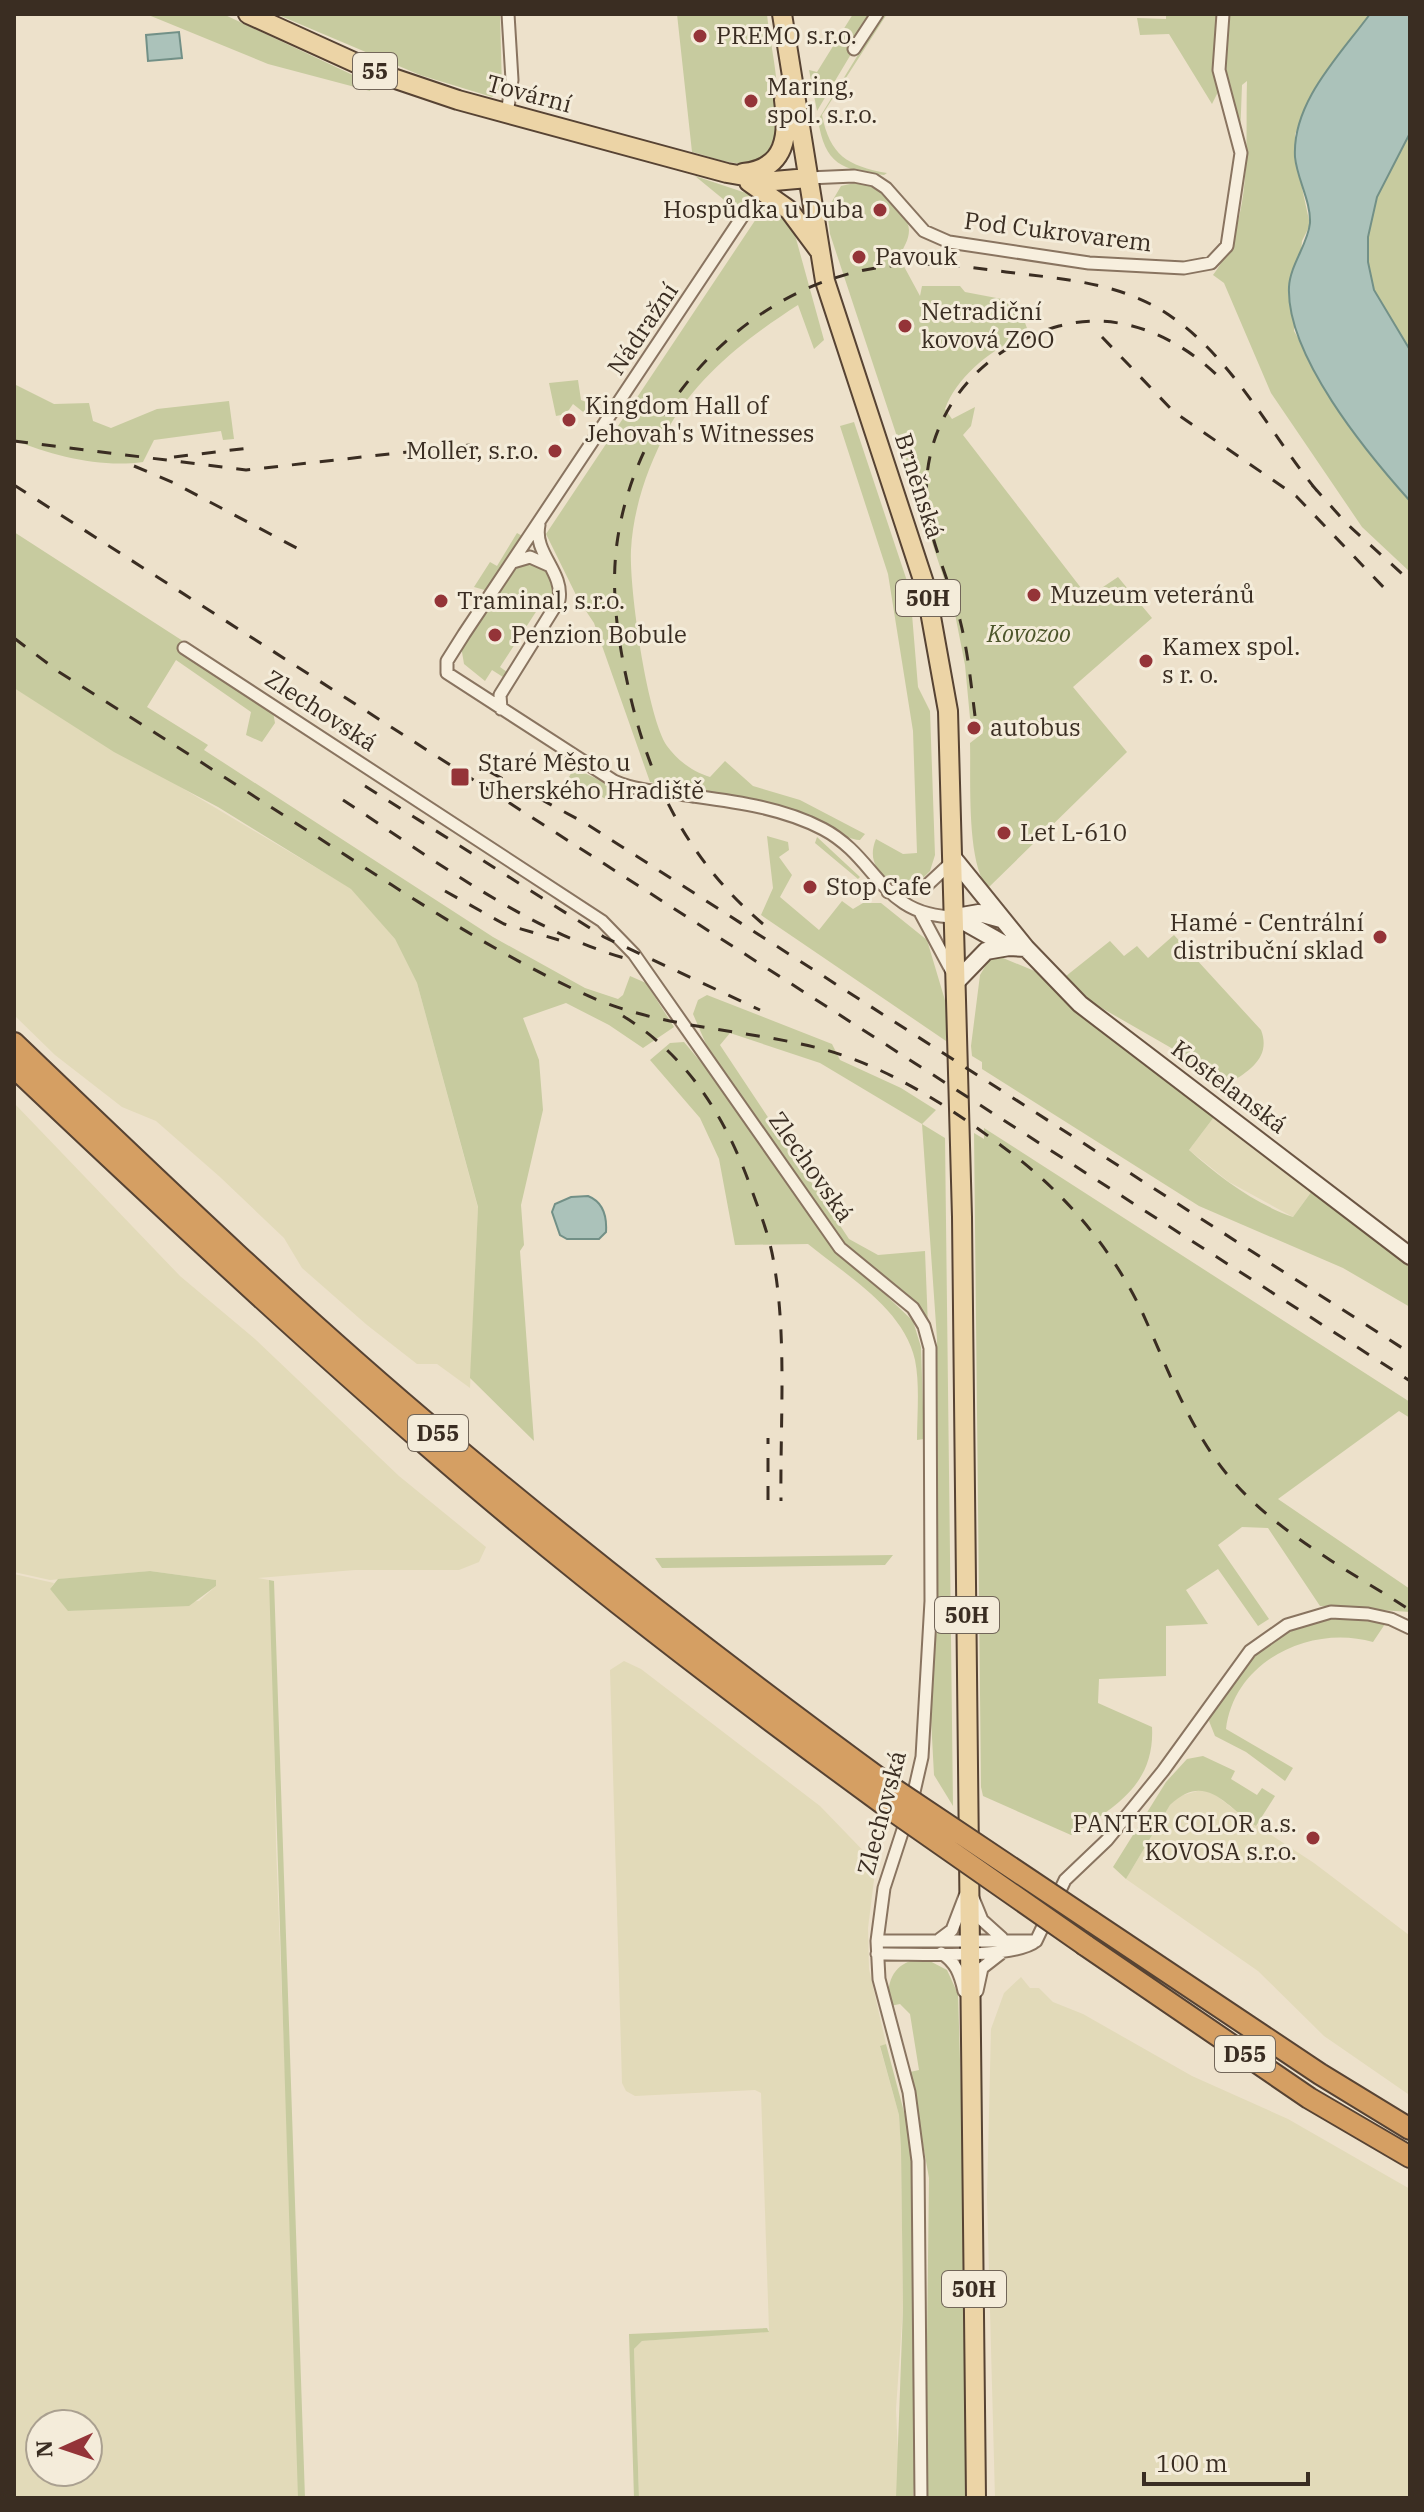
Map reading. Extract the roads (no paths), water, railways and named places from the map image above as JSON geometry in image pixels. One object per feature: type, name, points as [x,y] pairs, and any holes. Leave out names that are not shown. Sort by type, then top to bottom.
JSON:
[{"type":"highway","name":"D55","points":[[14,1043],[201,1221],[442,1436],[889,1797],[1091,1921],[1320,2074],[1410,2129]]},
{"type":"highway","name":"D55","points":[[14,1067],[188,1232],[431,1449],[657,1634],[889,1797],[1085,1945],[1309,2098],[1410,2157]]},
{"type":"main road","name":"Tovární","points":[[248,14],[378,73],[507,114],[727,173],[774,181],[808,178]]},
{"type":"main road","name":"55","points":[[727,173],[764,167],[786,143],[788,127],[776,37],[780,14]]},
{"type":"main road","name":"Brněnská","points":[[780,14],[819,251],[834,315],[907,523],[935,627],[948,711],[957,981]]},
{"type":"main road","name":"55","points":[[727,173],[768,192],[789,210],[819,251]]},
{"type":"main road","name":"Kostelanská","points":[[954,859],[1001,919],[1018,948]]},
{"type":"main road","points":[[956,917],[979,913],[1001,919]]},
{"type":"main road","name":"Kostelanská","points":[[956,917],[1018,948],[1083,1007],[1410,1256]]},
{"type":"main road","points":[[957,981],[986,951],[1018,948]]},
{"type":"main road","name":"50H","points":[[957,981],[976,2498]]},
{"type":"street","points":[[507,114],[512,80],[508,14]]},
{"type":"street","points":[[854,49],[877,14]]},
{"type":"street","name":"Pod Cukrovarem","points":[[808,178],[854,176],[874,180],[886,188],[924,231],[939,239],[1089,263],[1184,268],[1211,263],[1227,246],[1241,153],[1219,70],[1223,14]]},
{"type":"street","name":"Nádražní","points":[[744,214],[464,634],[447,661],[447,673],[627,786],[750,805],[816,825],[835,836],[888,892],[921,914],[957,981]]},
{"type":"street","points":[[501,709],[500,695],[559,600],[560,587],[539,543],[539,523]]},
{"type":"street","points":[[512,562],[535,558],[551,568]]},
{"type":"street","name":"Zlechovská","points":[[184,648],[602,921],[634,954],[840,1248],[913,1308],[924,1326],[930,1348],[931,1601],[922,1757],[911,1805],[884,1888],[877,1941],[883,2002],[909,2092],[917,2149],[921,2498]]},
{"type":"street","points":[[888,892],[924,888],[954,859]]},
{"type":"street","name":"Nádražní","points":[[921,914],[956,917]]},
{"type":"street","points":[[877,1941],[940,1939],[1003,1952],[1029,1947],[1036,1941],[1065,1880],[1107,1840],[1163,1771],[1250,1651],[1287,1625],[1331,1612],[1368,1614],[1409,1626]]},
{"type":"street","points":[[940,1939],[957,1920],[968,1880]]},
{"type":"street","points":[[968,1880],[982,1920],[1002,1939]]},
{"type":"street","points":[[877,1954],[940,1953],[1002,1939],[1036,1941]]},
{"type":"street","points":[[971,2039],[982,1968],[1003,1952]]},
{"type":"street","points":[[940,1953],[950,1958],[960,1974],[971,2039]]},
{"type":"water","points":[[1370,14],[1410,14],[1410,133],[1377,197],[1368,237],[1368,262],[1374,290],[1410,350],[1410,501],[1352,430],[1314,372],[1300,342],[1289,287],[1310,223],[1295,157],[1301,117],[1320,80]]},
{"type":"water","points":[[179,32],[182,58],[148,61],[146,35]]},
{"type":"water","points":[[588,1196],[603,1211],[606,1232],[599,1239],[567,1239],[560,1235],[552,1212],[555,1204],[571,1197]]},
{"type":"railway","points":[[763,924],[715,876],[678,822],[663,793],[650,763],[631,699],[619,641],[615,602],[617,543],[628,494],[646,447],[672,403],[703,364],[740,329],[782,301],[827,280],[892,266],[957,266],[1069,280],[1111,289],[1131,295],[1169,315],[1213,353],[1318,492]]},
{"type":"railway","points":[[975,716],[963,632],[932,534],[927,499],[928,465],[937,433],[952,404],[972,378],[997,356],[1026,338],[1059,326],[1082,322],[1104,321],[1148,331],[1188,352],[1223,381]]},
{"type":"railway","points":[[1102,337],[1174,412],[1296,496],[1389,593]]},
{"type":"railway","points":[[14,441],[246,470],[470,445]]},
{"type":"railway","points":[[174,457],[249,448]]},
{"type":"railway","points":[[134,466],[174,483],[308,554]]},
{"type":"railway","points":[[14,485],[1410,1381]]},
{"type":"railway","points":[[1312,485],[1346,523],[1410,581]]},
{"type":"railway","points":[[14,638],[59,672],[398,889],[550,978],[611,1005],[640,1014],[792,1042],[848,1057],[899,1079],[971,1124],[1035,1172],[1072,1208],[1104,1248],[1143,1314],[1190,1417],[1226,1473],[1266,1514],[1410,1610]]},
{"type":"railway","points":[[490,772],[585,823],[1410,1353]]},
{"type":"railway","points":[[365,786],[604,937],[760,1010]]},
{"type":"railway","points":[[343,800],[517,912],[591,947],[628,959]]},
{"type":"railway","points":[[445,891],[504,924],[559,940]]},
{"type":"railway","points":[[623,1016],[667,1050],[717,1113],[741,1162],[764,1225],[774,1264],[780,1321],[781,1501]]},
{"type":"railway","points":[[768,1438],[768,1500]]},
{"type":"place","name":"PREMO s.r.o.","points":[[700,36]]},
{"type":"place","name":"Maring, spol. s.r.o.","points":[[751,101]]},
{"type":"place","name":"Hospůdka u Duba","points":[[880,210]]},
{"type":"place","name":"Pavouk","points":[[859,257]]},
{"type":"place","name":"Netradiční kovová ZOO","points":[[905,326]]},
{"type":"place","name":"Kingdom Hall of Jehovah's Witnesses","points":[[569,420]]},
{"type":"place","name":"Moller, s.r.o.","points":[[555,451]]},
{"type":"place","name":"Muzeum veteránů","points":[[1034,595]]},
{"type":"place","name":"Traminal, s.r.o.","points":[[441,601]]},
{"type":"place","name":"Penzion Bobule","points":[[495,635]]},
{"type":"place","name":"Kamex spol. s r. o.","points":[[1146,661]]},
{"type":"place","name":"autobus","points":[[974,728]]},
{"type":"place","name":"Staré Město u Uherského Hradiště","points":[[460,777]]},
{"type":"place","name":"Let L-610","points":[[1004,833]]},
{"type":"place","name":"Stop Cafe","points":[[810,887]]},
{"type":"place","name":"Hamé - Centrální distribuční sklad","points":[[1380,937]]},
{"type":"place","name":"PANTER COLOR a.s. KOVOSA s.r.o.","points":[[1313,1838]]},
{"type":"park label","name":"Kovozoo","points":[[1029,634]]}]
